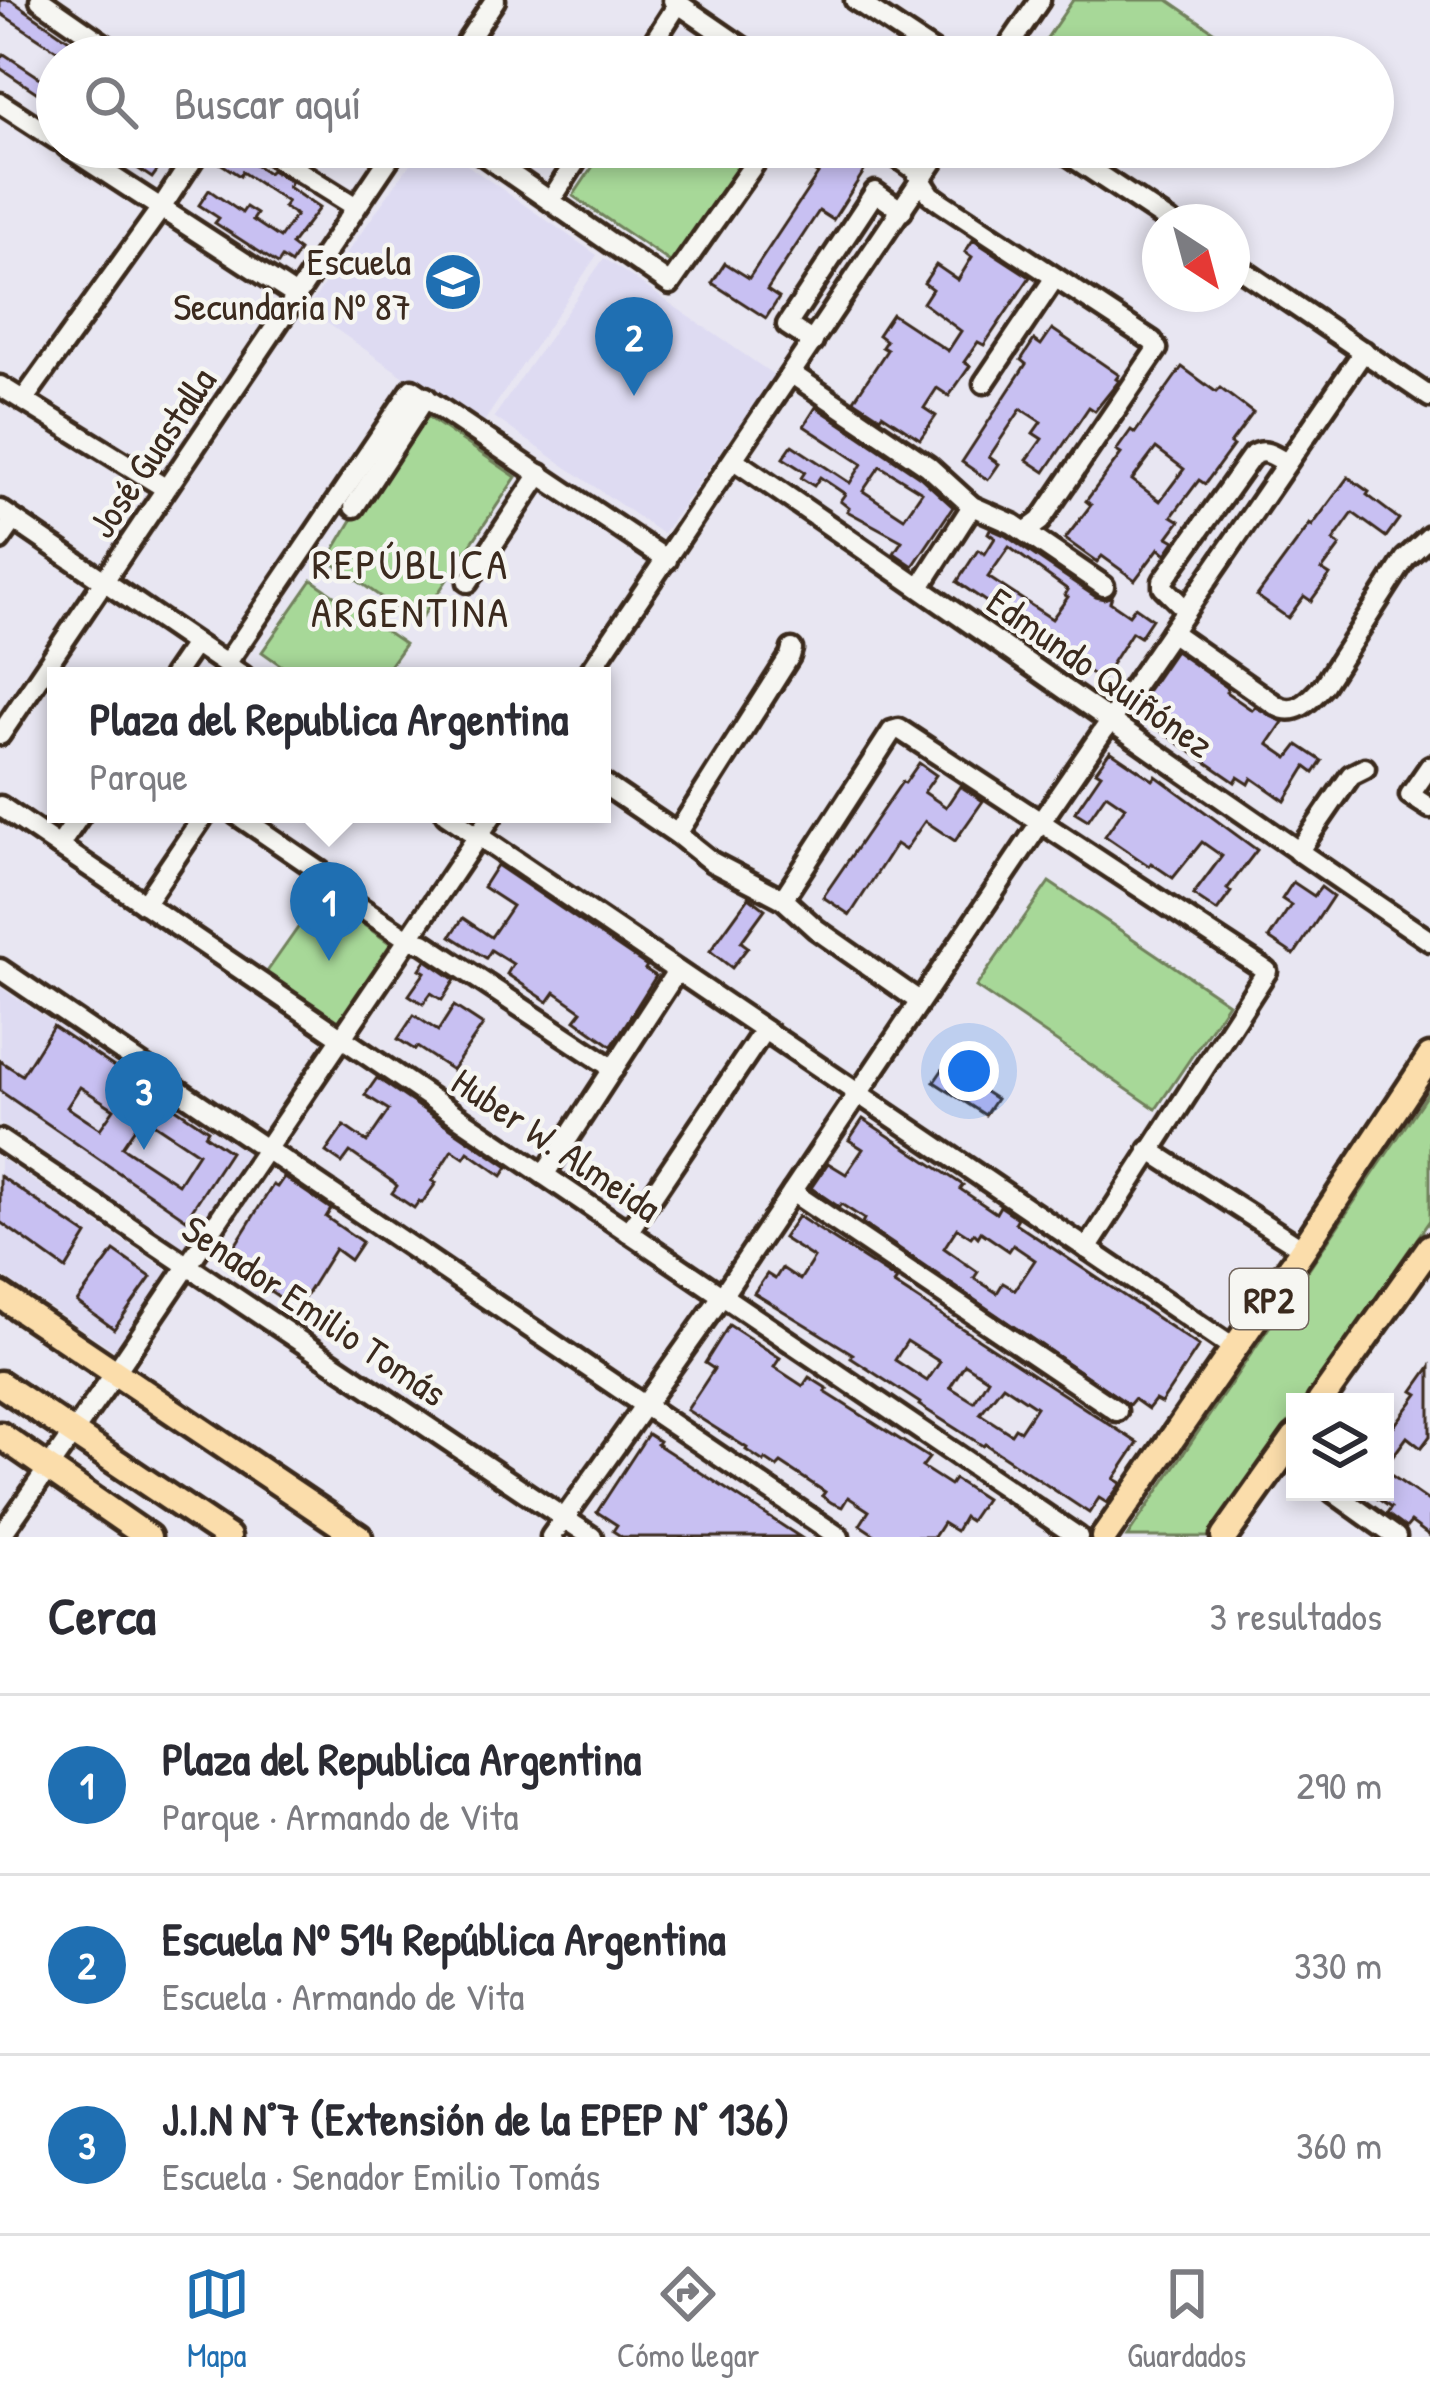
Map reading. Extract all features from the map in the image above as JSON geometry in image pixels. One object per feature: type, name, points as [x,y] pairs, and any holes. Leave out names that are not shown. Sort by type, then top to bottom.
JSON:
[{"type":"main road","name":"RP2","points":[[1104,1537],[1304,1250],[1430,1058]]},
{"type":"main road","name":"RP2","points":[[1326,1393],[1430,1247]]},
{"type":"main road","points":[[0,1295],[359,1537]]},
{"type":"main road","points":[[0,1384],[228,1537]]},
{"type":"main road","points":[[0,1436],[148,1537]]},
{"type":"main road","points":[[1224,1537],[1286,1458]]},
{"type":"street","points":[[40,0],[92,36]]},
{"type":"street","points":[[471,36],[495,0]]},
{"type":"street","points":[[855,0],[909,36]]},
{"type":"street","points":[[1015,36],[1040,0]]},
{"type":"street","points":[[656,36],[675,2],[725,36]]},
{"type":"street","points":[[0,104],[36,127]]},
{"type":"street","points":[[99,168],[296,296]]},
{"type":"street","points":[[24,399],[187,168]]},
{"type":"street","points":[[293,168],[356,208]]},
{"type":"street","name":"José Guastalla","points":[[0,735],[383,168]]},
{"type":"street","points":[[503,168],[670,284],[751,168]]},
{"type":"street","points":[[551,200],[572,168]]},
{"type":"street","points":[[913,168],[942,203],[1152,341],[1157,349],[1040,520],[1025,532]]},
{"type":"street","points":[[593,667],[931,168]]},
{"type":"street","points":[[1089,168],[1143,204]]},
{"type":"street","points":[[813,342],[787,326],[875,193],[902,211]]},
{"type":"street","points":[[1250,275],[1430,397]]},
{"type":"street","points":[[984,383],[1054,279]]},
{"type":"street","points":[[551,1537],[722,1296],[1364,350]]},
{"type":"street","points":[[792,374],[928,466],[972,506],[1025,532],[1104,586]]},
{"type":"street","points":[[0,386],[166,488]]},
{"type":"street","points":[[226,664],[412,389],[667,560]]},
{"type":"street","points":[[354,507],[426,397]]},
{"type":"street","points":[[1186,610],[1163,587],[1163,581],[1251,457],[1266,451],[1285,462]]},
{"type":"street","name":"Edmundo Quiñónez","points":[[734,460],[1430,940]]},
{"type":"street","points":[[468,582],[540,474]]},
{"type":"street","points":[[920,587],[972,506]]},
{"type":"street","points":[[0,540],[7,515],[230,667]]},
{"type":"street","points":[[1171,632],[1277,706],[1294,710],[1324,685],[1405,559],[1430,536]]},
{"type":"street","points":[[179,667],[195,644]]},
{"type":"street","points":[[677,834],[792,649]]},
{"type":"street","points":[[783,898],[892,731],[899,729],[1267,970],[1087,1249]]},
{"type":"street","points":[[1430,766],[1410,795],[1430,808]]},
{"type":"street","points":[[1298,852],[1351,775],[1365,768]]},
{"type":"street","points":[[611,789],[726,870],[783,898],[817,929],[919,1001]]},
{"type":"street","name":"Huber W. Almeida","points":[[0,806],[1078,1537]]},
{"type":"street","points":[[59,846],[75,823]]},
{"type":"street","points":[[144,904],[199,823]]},
{"type":"street","points":[[249,823],[320,872],[343,896],[408,939],[424,943],[614,1069]]},
{"type":"street","points":[[460,823],[1235,1349]]},
{"type":"street","points":[[0,1537],[487,823]]},
{"type":"street","points":[[0,969],[839,1537]]},
{"type":"street","points":[[544,1175],[677,971]]},
{"type":"street","points":[[628,1232],[764,1030]]},
{"type":"street","name":"Senador Emilio Tomás","points":[[0,1140],[592,1537]]},
{"type":"street","points":[[1149,1150],[1304,1250]]},
{"type":"street","points":[[792,1192],[1117,1411]]},
{"type":"street","points":[[1346,1501],[1396,1537]]},
{"type":"shaded area","name":"Escuela Secundaria Nº 87","points":[[407,168],[471,168],[597,255],[479,429],[307,309]]},
{"type":"shaded area","points":[[604,258],[774,375],[663,534],[494,417]]},
{"type":"shaded area","points":[[0,987],[253,1156],[186,1251],[0,1123]]},
{"type":"shaded area","points":[[0,1158],[168,1271],[114,1350],[0,1274]]},
{"type":"green space","points":[[1073,0],[1168,0],[1220,36],[1048,36]]},
{"type":"green space","points":[[592,168],[742,168],[676,266],[573,196]]},
{"type":"green space","points":[[418,410],[516,477],[418,623],[328,560]]},
{"type":"green space","points":[[312,580],[405,644],[388,667],[283,667],[262,652]]},
{"type":"green space","points":[[1049,882],[1228,1003],[1156,1109],[976,987]]},
{"type":"green space","points":[[321,895],[394,946],[338,1027],[264,976]]},
{"type":"green space","points":[[1430,1090],[1430,1220],[1309,1393],[1286,1393],[1286,1426],[1208,1537],[1127,1537]]},
{"type":"building","points":[[0,0],[11,0],[63,36],[36,37],[0,13]]},
{"type":"building","points":[[4,54],[36,75],[36,92],[0,68]]},
{"type":"building","points":[[137,168],[159,168],[152,178]]},
{"type":"building","points":[[228,168],[271,170],[319,208],[291,245],[299,251],[291,264],[282,258],[278,264],[215,223],[219,218],[199,205],[209,190],[242,213],[246,207],[257,214],[253,220],[280,238],[296,215],[283,207],[287,202],[242,172],[240,176]]},
{"type":"building","points":[[809,168],[866,168],[833,220],[819,211],[767,290],[779,298],[766,318],[712,283],[725,263],[749,278],[818,174]]},
{"type":"building","points":[[973,240],[1030,277],[984,345],[978,342],[964,362],[970,366],[949,396],[937,388],[924,408],[936,416],[920,439],[854,400],[887,350],[882,347],[886,341],[878,335],[892,314],[948,351],[961,331],[923,303],[932,289],[924,283],[936,265],[958,280],[972,257],[965,252]]},
{"type":"building","points":[[1052,329],[1119,375],[1119,381],[1095,411],[1089,407],[1045,472],[1027,460],[1042,439],[1033,433],[1041,422],[1021,409],[989,457],[999,464],[988,480],[962,462],[1026,364],[1021,360],[1034,340],[1041,345]]},
{"type":"building","points":[[1182,367],[1253,413],[1205,484],[1199,480],[1172,516],[1180,521],[1168,537],[1175,541],[1166,554],[1159,548],[1135,580],[1102,556],[1097,562],[1065,539],[1121,454],[1116,451],[1131,430],[1135,433]],"holes":[[[1156,448],[1184,469],[1160,501],[1132,480]]]},
{"type":"building","points":[[816,407],[920,477],[953,507],[913,566],[894,553],[902,541],[847,511],[840,501],[845,494],[820,477],[814,486],[801,478],[805,472],[783,458],[792,445],[850,483],[862,464],[804,426]],"holes":[[[880,466],[922,492],[904,518],[863,491]]]},
{"type":"building","points":[[1348,477],[1399,519],[1386,537],[1353,513],[1333,541],[1340,546],[1322,570],[1330,575],[1311,601],[1304,596],[1288,618],[1257,596]]},
{"type":"building","points":[[990,529],[1006,536],[1096,597],[1112,596],[1110,602],[1129,615],[1135,607],[1152,619],[1140,637],[1132,632],[1101,680],[957,582],[978,550],[985,554],[995,538],[988,533]],"holes":[[[1009,547],[1068,590],[1052,619],[988,577]]]},
{"type":"building","points":[[1175,651],[1252,710],[1255,707],[1283,722],[1268,744],[1288,758],[1298,745],[1322,761],[1314,773],[1306,767],[1285,801],[1252,778],[1249,784],[1238,777],[1235,782],[1133,712]]},
{"type":"building","points":[[1110,751],[1153,780],[1156,776],[1257,850],[1227,889],[1231,892],[1217,911],[1193,895],[1222,856],[1202,842],[1173,878],[1105,836],[1125,807],[1106,794],[1088,820],[1075,812],[1101,774],[1096,771]]},
{"type":"building","points":[[919,763],[936,775],[924,792],[946,807],[960,786],[983,801],[955,841],[925,821],[905,850],[896,844],[850,915],[823,897]]},
{"type":"building","points":[[497,865],[656,976],[612,1046],[575,1020],[582,1011],[555,992],[548,1002],[507,974],[513,964],[491,950],[486,958],[451,936],[463,918],[491,937],[512,906],[483,887]]},
{"type":"building","points":[[1293,882],[1314,896],[1321,887],[1333,896],[1294,955],[1269,938],[1291,905],[1282,899]]},
{"type":"building","points":[[749,897],[765,909],[741,942],[748,947],[732,968],[710,951]]},
{"type":"building","points":[[426,960],[455,980],[442,1000],[431,993],[423,1004],[409,995],[425,972],[420,969]]},
{"type":"building","points":[[454,1006],[483,1025],[452,1070],[398,1039],[414,1015],[438,1031]]},
{"type":"building","points":[[53,1026],[208,1130],[205,1135],[230,1152],[186,1219],[0,1091],[0,1061],[22,1075]],"holes":[[[80,1087],[114,1109],[100,1129],[67,1107]],[[147,1119],[198,1153],[178,1184],[122,1147]]]},
{"type":"building","points":[[945,1066],[996,1099],[985,1115],[934,1082]]},
{"type":"building","points":[[377,1078],[508,1167],[502,1176],[468,1152],[464,1158],[452,1150],[432,1181],[436,1183],[414,1208],[392,1193],[397,1186],[393,1182],[350,1152],[342,1163],[326,1152],[344,1126],[367,1142],[389,1110],[365,1095]]},
{"type":"building","points":[[863,1119],[963,1185],[960,1189],[996,1213],[1000,1206],[1018,1218],[1015,1223],[1199,1346],[1161,1403],[1155,1400],[1148,1409],[1134,1399],[1129,1405],[862,1223],[864,1219],[811,1188],[828,1163],[846,1174],[863,1149],[849,1140]],"holes":[[[957,1228],[971,1237],[981,1232],[1009,1251],[1013,1245],[1035,1260],[1015,1290],[1003,1283],[997,1293],[974,1278],[978,1272],[944,1248]]]},
{"type":"building","points":[[0,1176],[87,1235],[66,1269],[0,1222]]},
{"type":"building","points":[[284,1177],[331,1209],[326,1217],[362,1242],[350,1260],[335,1249],[305,1297],[290,1287],[282,1299],[263,1286],[268,1278],[231,1252],[273,1185],[277,1187]]},
{"type":"building","points":[[798,1216],[1138,1443],[1114,1479],[1121,1483],[1107,1503],[1099,1498],[1089,1513],[754,1293],[767,1274],[775,1279],[782,1268],[800,1280],[814,1258],[783,1238]],"holes":[[[907,1341],[940,1362],[927,1381],[895,1360]],[[965,1364],[988,1379],[974,1402],[950,1387]],[[1003,1385],[1036,1407],[1020,1431],[1015,1428],[1011,1434],[980,1414]]]},
{"type":"building","points":[[114,1251],[151,1277],[114,1329],[77,1302]]},
{"type":"building","points":[[729,1325],[780,1358],[774,1367],[803,1386],[809,1377],[929,1458],[922,1467],[950,1485],[954,1479],[985,1499],[970,1521],[964,1517],[956,1531],[943,1523],[934,1537],[878,1537],[860,1525],[869,1511],[848,1497],[842,1507],[832,1503],[822,1496],[825,1492],[781,1463],[777,1467],[764,1462],[687,1410],[714,1369],[705,1363]]},
{"type":"building","points":[[1430,1367],[1430,1436],[1421,1448],[1407,1437],[1394,1455],[1394,1426],[1418,1394],[1413,1391]]},
{"type":"building","points":[[648,1434],[800,1537],[622,1537],[613,1531],[617,1525],[597,1512]]},
{"type":"building","points":[[1394,1477],[1430,1502],[1430,1536],[1411,1522],[1406,1528],[1387,1514],[1391,1508],[1381,1501],[1394,1501]]},
{"type":"place","name":"Escuela Secundaria Nº 87","points":[[453,282]]},
{"type":"place","name":"Escuela Nº 514 República Argentina","points":[[634,396]]},
{"type":"place","name":"Plaza del Republica Argentina","points":[[329,961]]},
{"type":"place","name":"J.I.N N°7 (Extensión de la EPEP N° 136)","points":[[144,1150]]},
{"type":"district","name":"REPÚBLICA ARGENTINA","points":[[411,587]]}]
